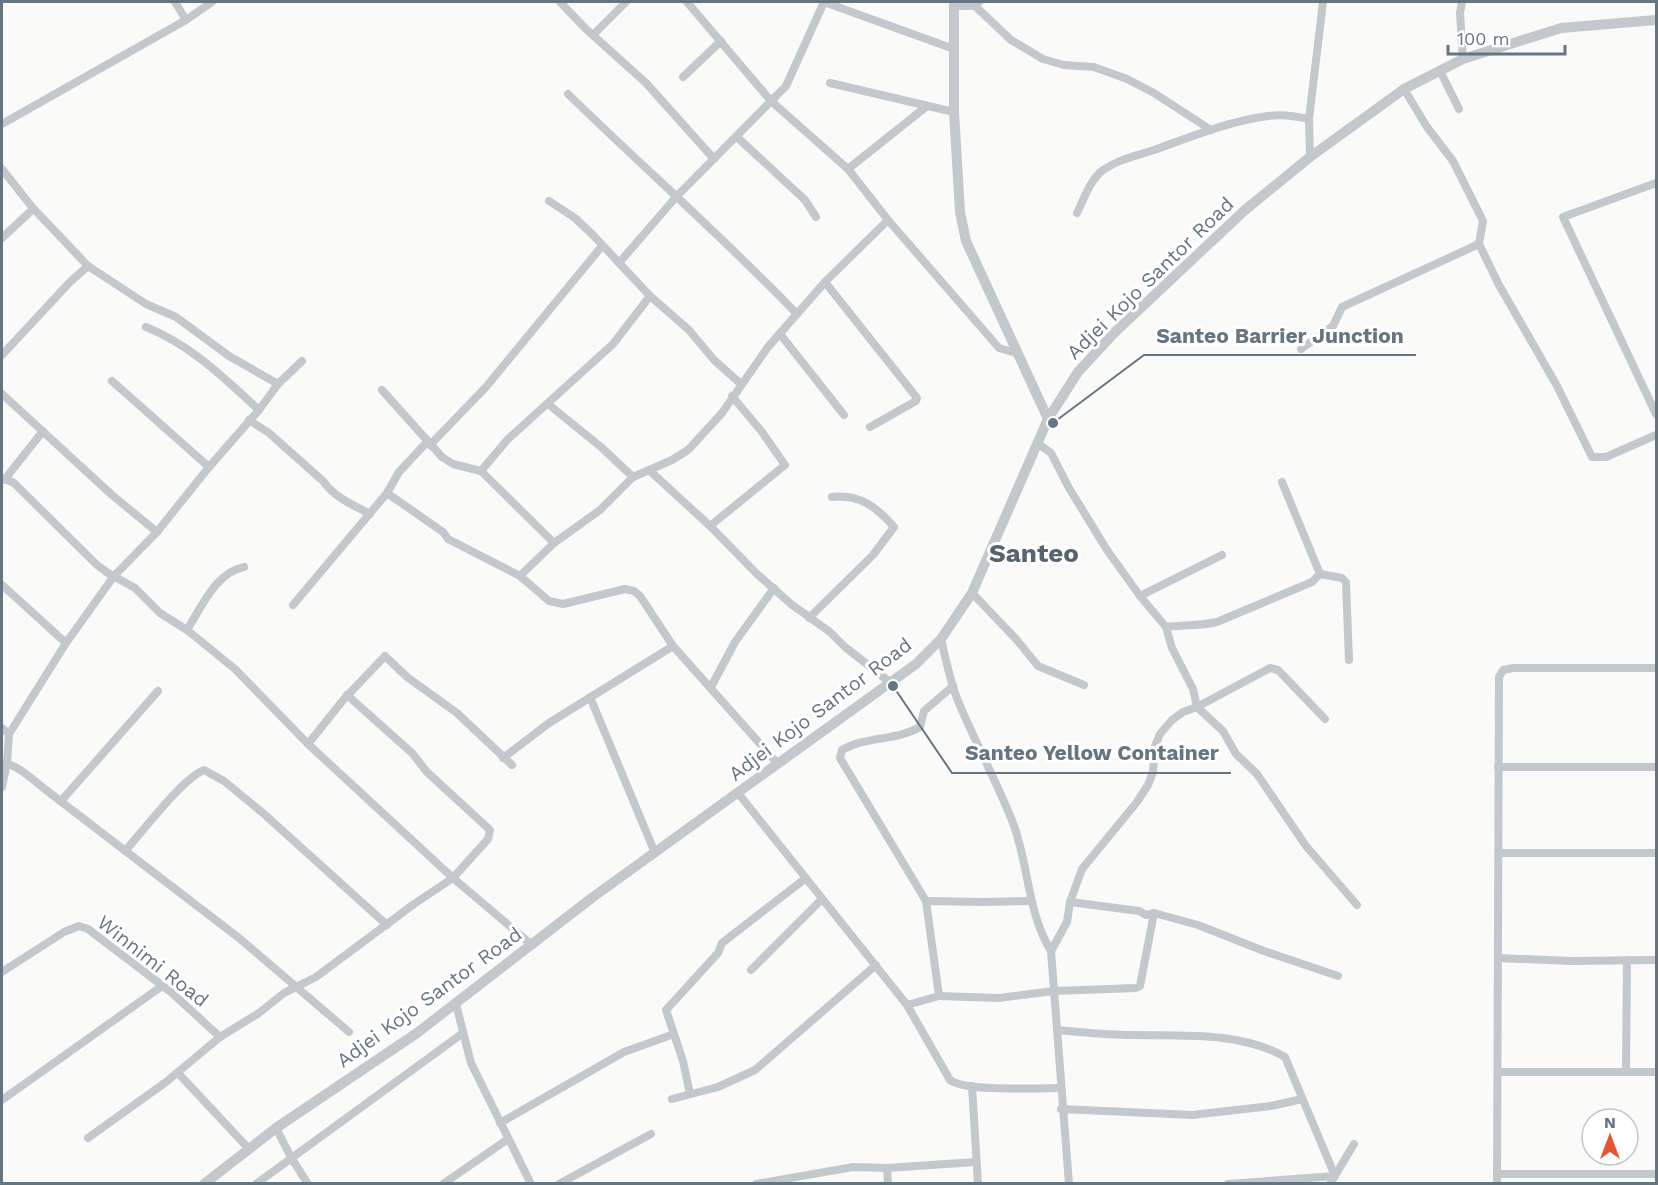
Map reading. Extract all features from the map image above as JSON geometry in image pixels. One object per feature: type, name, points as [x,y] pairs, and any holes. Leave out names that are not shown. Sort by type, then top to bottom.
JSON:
[{"type":"street","points":[[175,2],[186,20]]},
{"type":"street","points":[[2,124],[186,20],[212,2]]},
{"type":"street","points":[[560,2],[646,83],[714,159]]},
{"type":"street","points":[[593,35],[626,2]]},
{"type":"street","points":[[687,2],[771,101],[848,170],[888,220],[999,348],[1016,353]]},
{"type":"street","points":[[619,263],[676,197],[786,87],[806,47],[824,2],[954,49]]},
{"type":"street","points":[[1310,157],[1309,119],[1323,2]]},
{"type":"street","points":[[1462,2],[1460,13],[1463,59]]},
{"type":"street","points":[[1048,419],[966,241],[960,212],[954,112],[954,4],[977,4],[1011,40],[1043,59],[1064,65],[1094,67],[1127,79],[1210,130]]},
{"type":"street","name":"Adjei Kojo Santor Road","points":[[204,1184],[276,1128],[417,1033],[593,897],[916,664],[941,639],[972,593],[1048,419],[1078,372],[1114,333],[1245,210],[1310,157],[1404,89],[1463,59],[1561,28],[1656,20]]},
{"type":"street","points":[[683,77],[721,41]]},
{"type":"street","points":[[1440,70],[1459,109]]},
{"type":"street","points":[[830,83],[954,112]]},
{"type":"street","points":[[1404,89],[1427,127],[1453,161],[1483,221],[1479,244],[1499,285],[1557,386],[1592,457],[1606,457],[1656,435]]},
{"type":"street","points":[[568,94],[745,261],[797,314]]},
{"type":"street","points":[[848,170],[927,106]]},
{"type":"street","points":[[1077,213],[1088,190],[1101,171],[1127,156],[1148,152],[1210,130],[1268,116],[1287,115],[1309,119]]},
{"type":"street","points":[[737,137],[805,200],[816,217]]},
{"type":"street","points":[[2,168],[33,209],[88,266],[146,304],[176,317],[229,356],[278,384]]},
{"type":"street","points":[[1656,183],[1563,217],[1656,414]]},
{"type":"street","points":[[549,201],[574,218],[650,296],[689,330],[714,360],[741,384]]},
{"type":"street","points":[[2,238],[33,209]]},
{"type":"street","points":[[520,576],[554,543],[600,510],[633,477],[672,460],[688,450],[722,413],[741,384],[797,314],[825,282],[888,220]]},
{"type":"street","points":[[1301,349],[1333,326],[1342,307],[1479,244]]},
{"type":"street","points":[[293,605],[387,493],[399,472],[486,387],[602,246]]},
{"type":"street","points":[[2,355],[70,282],[88,266]]},
{"type":"street","points":[[825,282],[917,398],[870,427]]},
{"type":"street","points":[[481,471],[507,440],[613,344],[650,296]]},
{"type":"street","points":[[146,327],[168,335],[204,359],[259,410]]},
{"type":"street","points":[[780,334],[844,415]]},
{"type":"street","points":[[2,787],[9,734],[66,643],[114,576],[157,532],[278,384],[302,361]]},
{"type":"street","points":[[112,381],[209,467]]},
{"type":"street","points":[[382,390],[442,457],[453,464],[481,471],[554,543]]},
{"type":"street","points":[[2,394],[112,495],[157,532]]},
{"type":"street","points":[[710,526],[785,465],[762,432],[732,396]]},
{"type":"street","points":[[548,404],[601,447],[633,477]]},
{"type":"street","points":[[249,420],[269,433],[323,481],[328,489],[370,514]]},
{"type":"street","points":[[43,431],[3,479],[14,483],[97,565],[135,588],[160,613],[187,630],[234,669],[308,744],[453,878],[532,945]]},
{"type":"street","points":[[1037,442],[1051,453],[1069,488],[1102,541],[1140,596],[1166,627],[1172,648],[1193,689],[1197,707],[1223,731],[1236,754],[1257,774],[1306,846],[1357,905]]},
{"type":"street","points":[[649,470],[710,526],[757,574],[891,683]]},
{"type":"street","points":[[1282,482],[1320,574]]},
{"type":"street","points":[[387,493],[443,532],[448,539],[520,576],[549,601],[563,604],[625,589],[634,591],[640,596],[673,646],[778,764]]},
{"type":"street","points":[[809,618],[873,555],[894,527],[873,506],[857,498],[832,497]]},
{"type":"street","points":[[1140,596],[1222,555]]},
{"type":"street","points":[[187,630],[222,578],[232,569],[244,567]]},
{"type":"street","points":[[1166,627],[1217,622],[1312,582],[1320,574]]},
{"type":"street","points":[[1320,574],[1342,578],[1346,582],[1349,660]]},
{"type":"street","points":[[2,585],[66,643]]},
{"type":"street","points":[[711,687],[735,642],[774,588]]},
{"type":"street","points":[[972,593],[1038,666],[1084,686]]},
{"type":"street","points":[[941,639],[953,686],[1013,824],[1022,854],[1031,901],[1043,939],[1051,951],[1061,1109],[1069,1184]]},
{"type":"street","points":[[503,758],[549,723],[673,646]]},
{"type":"street","points":[[308,744],[347,695],[385,656],[407,677],[457,713],[512,765]]},
{"type":"street","points":[[1051,951],[1067,922],[1070,902],[1082,869],[1137,802],[1148,785],[1153,772],[1155,746],[1160,734],[1172,720],[1183,712],[1197,707],[1270,668],[1278,670],[1325,719]]},
{"type":"street","points":[[1497,1184],[1499,677],[1503,670],[1513,668],[1656,668]]},
{"type":"street","points":[[939,996],[926,901],[842,765],[840,758],[842,750],[852,744],[909,734],[920,727],[924,711],[953,686]]},
{"type":"street","points":[[61,801],[158,691]]},
{"type":"street","points":[[88,1138],[178,1073],[220,1037],[259,1013],[284,993],[322,973],[453,878],[488,839],[490,830],[427,772],[412,753],[347,695]]},
{"type":"street","points":[[590,697],[655,853]]},
{"type":"street","points":[[2,728],[9,734]]},
{"type":"street","points":[[4,763],[61,801],[239,938],[349,1032]]},
{"type":"street","points":[[1498,767],[1656,766]]},
{"type":"street","points":[[125,851],[189,780],[196,773],[204,770],[224,782],[264,814],[387,925]]},
{"type":"street","points":[[738,793],[907,1005],[950,1080],[956,1085],[1061,1088]]},
{"type":"street","points":[[1499,853],[1656,853]]},
{"type":"street","points":[[690,1094],[666,1010],[718,953],[722,944],[806,878]]},
{"type":"street","points":[[751,970],[822,899]]},
{"type":"street","points":[[926,901],[1031,901]]},
{"type":"street","points":[[1070,902],[1139,911],[1146,915],[1154,913],[1198,925],[1264,951],[1338,976]]},
{"type":"street","points":[[907,1005],[939,996],[999,998],[1054,991],[1136,988],[1140,986],[1154,913]]},
{"type":"street","name":"Winnimi Road","points":[[2,972],[64,932],[79,926],[88,928],[109,943],[220,1037]]},
{"type":"street","points":[[1498,958],[1571,961],[1656,960]]},
{"type":"street","points":[[1626,1072],[1627,960]]},
{"type":"street","points":[[672,1099],[718,1087],[755,1070],[876,965]]},
{"type":"street","points":[[2,1100],[162,987]]},
{"type":"street","points":[[456,1004],[471,1063],[531,1184]]},
{"type":"street","points":[[1057,1030],[1113,1035],[1206,1037],[1266,1047],[1285,1057],[1332,1180]]},
{"type":"street","points":[[256,1184],[463,1033]]},
{"type":"street","points":[[500,1123],[624,1052],[674,1034]]},
{"type":"street","points":[[1498,1072],[1656,1072]]},
{"type":"street","points":[[178,1073],[249,1149]]},
{"type":"street","points":[[972,1086],[978,1184]]},
{"type":"street","points":[[1061,1109],[1192,1115],[1277,1105],[1302,1099]]},
{"type":"street","points":[[276,1128],[308,1184]]},
{"type":"street","points":[[559,1184],[651,1134]]},
{"type":"street","points":[[443,1184],[507,1139]]},
{"type":"street","points":[[1332,1180],[1354,1144]]},
{"type":"street","points":[[756,1184],[806,1179],[853,1167],[887,1168],[976,1162]]},
{"type":"street","points":[[887,1168],[888,1184]]},
{"type":"street","points":[[1497,1174],[1656,1174]]},
{"type":"street","points":[[1228,1184],[1332,1180]]},
{"type":"place","name":"Santeo Barrier Junction","points":[[1053,423]]},
{"type":"place","name":"Santeo Yellow Container","points":[[893,686]]},
{"type":"district","name":"Santeo","points":[[1034,553]]}]
